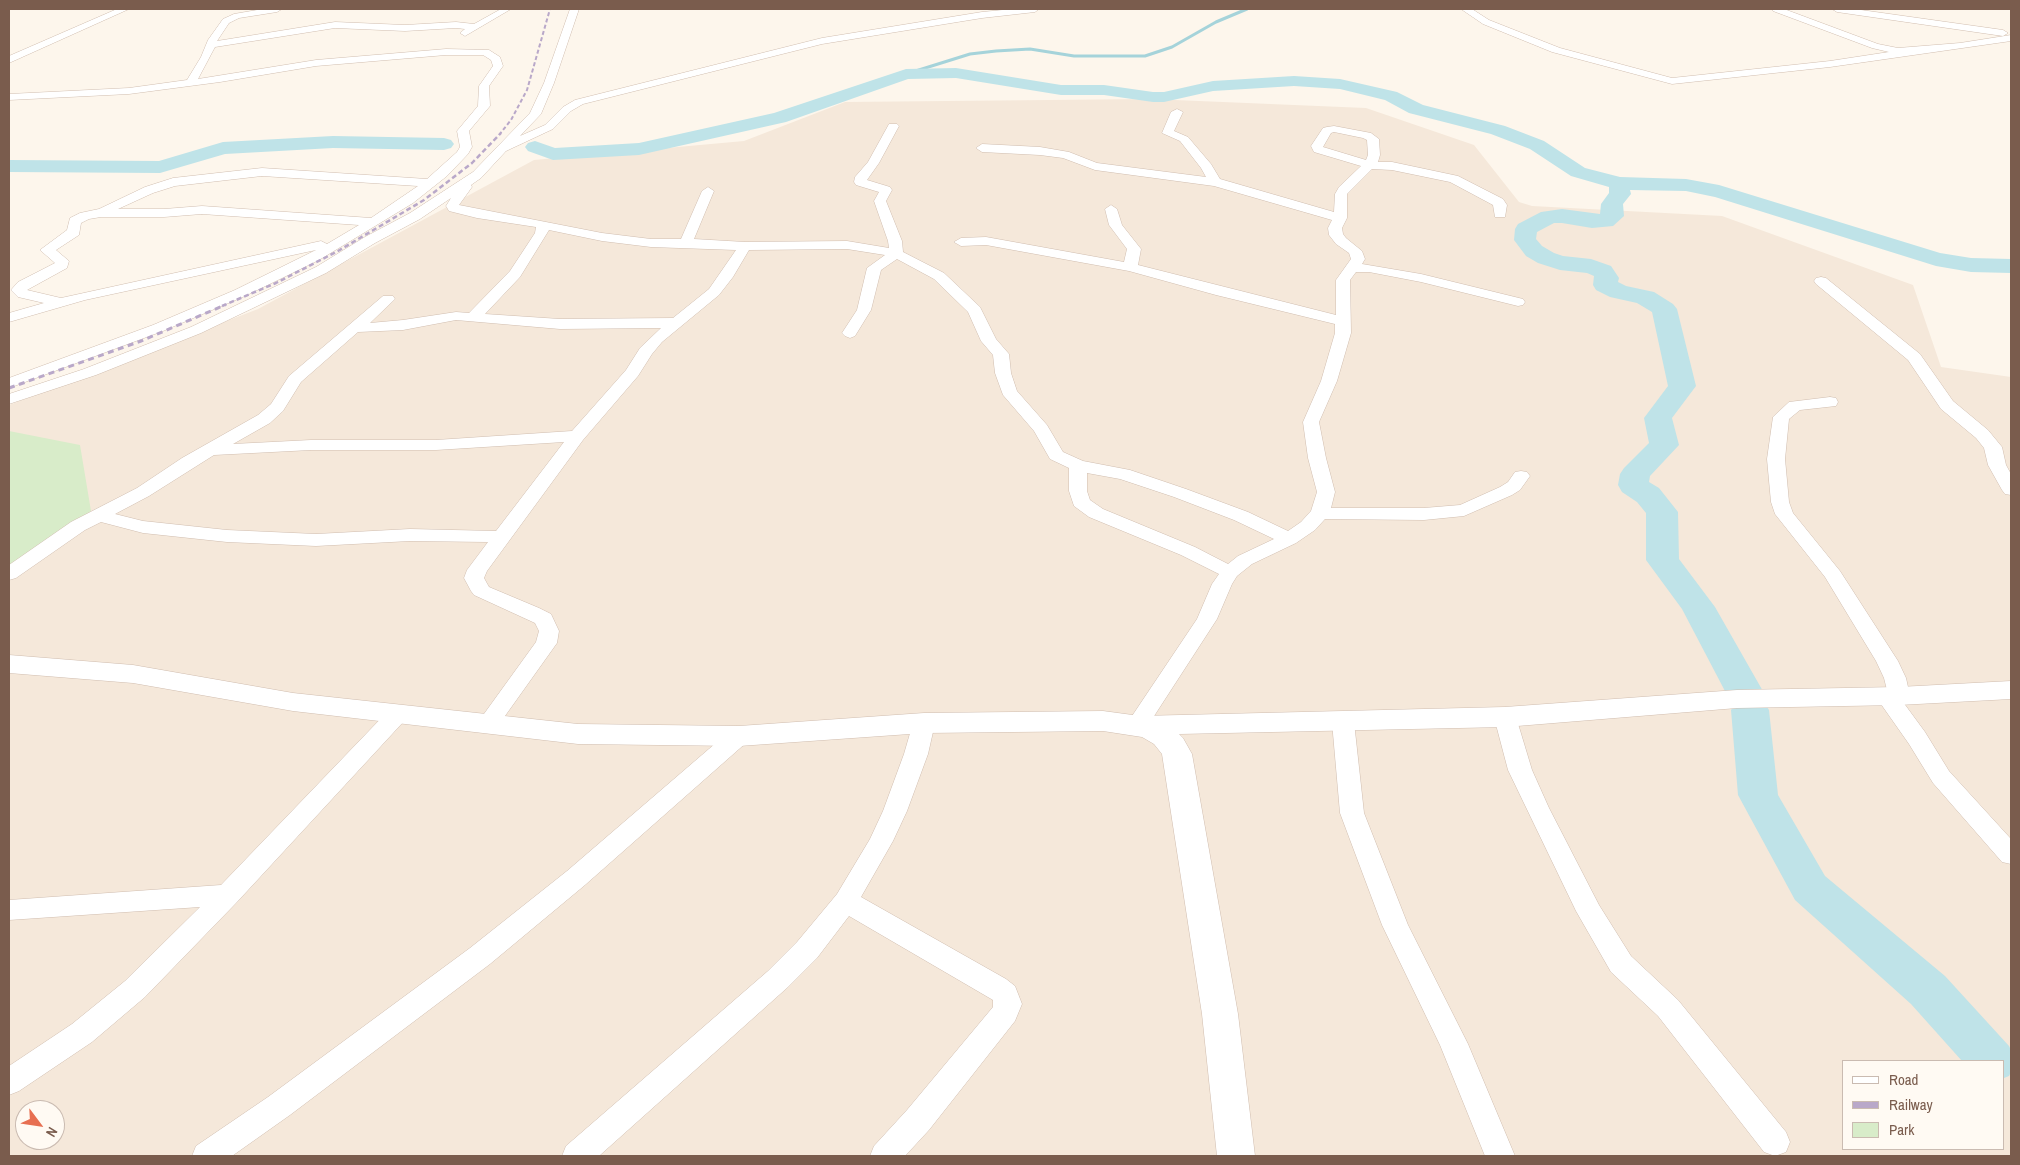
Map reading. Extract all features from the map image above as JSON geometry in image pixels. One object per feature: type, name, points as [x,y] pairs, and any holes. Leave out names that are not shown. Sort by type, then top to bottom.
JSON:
[{"type":"street","points":[[9,60],[124,9]]},
{"type":"street","points":[[191,82],[226,21],[231,18],[277,9]]},
{"type":"street","points":[[446,52],[464,34],[507,9]]},
{"type":"street","points":[[574,9],[570,25],[563,37],[551,76],[535,114],[477,175],[455,201],[452,206],[454,208],[477,214],[517,219],[630,242],[744,246],[847,245],[875,248],[896,254],[931,269],[975,310],[989,341],[1000,354],[1003,374],[1009,392],[1041,429],[1056,455],[1078,466],[1124,474],[1180,493],[1241,516],[1289,539]]},
{"type":"street","points":[[502,148],[538,133],[558,120],[567,108],[597,96],[822,41],[974,16],[1036,9]]},
{"type":"street","points":[[1466,9],[1486,22],[1556,50],[1672,81],[1830,64],[1960,46],[2010,50],[2003,42],[2009,37]]},
{"type":"street","points":[[1776,9],[1876,46],[1898,51],[1914,51]]},
{"type":"street","points":[[1837,9],[2009,37]]},
{"type":"street","points":[[211,45],[335,25],[405,28],[456,25],[476,27]]},
{"type":"street","points":[[9,96],[129,91],[220,79],[316,63],[446,52],[485,52],[496,59],[498,66],[484,86],[484,106],[464,131],[466,147],[452,165],[431,183],[363,228],[274,277],[203,310],[9,383]]},
{"type":"street","points":[[1177,112],[1174,122],[1168,128],[1168,133],[1184,139],[1207,167],[1215,182]]},
{"type":"street","points":[[893,126],[873,163],[861,177],[860,182],[886,190],[880,201],[895,241],[896,254]]},
{"type":"street","points":[[982,148],[1040,151],[1066,156],[1095,166],[1215,182],[1340,218]]},
{"type":"street","points":[[1137,725],[1207,619],[1222,584],[1230,572],[1245,560],[1289,539],[1308,526],[1320,513],[1326,492],[1316,458],[1311,422],[1337,358],[1344,322],[1343,280],[1358,259],[1357,255],[1336,235],[1335,228],[1340,218],[1341,194],[1345,187],[1369,165],[1392,166],[1462,182],[1501,205],[1500,214]]},
{"type":"street","points":[[101,213],[149,190],[173,182],[262,172],[431,183]]},
{"type":"street","points":[[9,400],[90,372],[221,319],[321,270],[370,240],[415,216],[477,175]]},
{"type":"street","points":[[686,243],[708,191]]},
{"type":"street","points":[[11,317],[82,296],[308,248],[434,204]]},
{"type":"street","points":[[1111,208],[1116,225],[1134,249],[1130,267]]},
{"type":"street","points":[[60,302],[23,294],[18,290],[23,285],[62,265],[62,262],[47,250],[74,232],[75,221],[85,216],[101,213],[159,213],[202,210],[363,228]]},
{"type":"street","points":[[473,317],[515,274],[542,233],[542,225]]},
{"type":"street","points":[[961,242],[986,241],[1130,267],[1220,292],[1344,322]]},
{"type":"street","points":[[487,725],[546,644],[549,631],[544,620],[532,612],[490,596],[482,591],[474,578],[477,570],[577,436],[632,373],[637,362],[651,345],[714,292],[726,277],[744,246]]},
{"type":"street","points":[[850,333],[864,310],[874,268],[896,254]]},
{"type":"street","points":[[1350,268],[1369,268],[1421,278],[1518,302]]},
{"type":"street","points":[[1821,281],[1914,357],[1947,405],[1982,434],[1993,446],[1997,465],[2011,490]]},
{"type":"street","points":[[9,574],[60,538],[97,515],[143,492],[188,462],[264,419],[276,407],[295,379],[388,299]]},
{"type":"street","points":[[355,328],[403,325],[442,318],[473,317],[560,324],[676,323]]},
{"type":"street","points":[[1830,402],[1795,406],[1781,417],[1776,459],[1780,502],[1784,514],[1838,582],[1887,661],[1895,678],[1893,696],[1941,776],[2011,855]]},
{"type":"street","points":[[212,450],[436,444],[577,436]]},
{"type":"street","points":[[1078,466],[1078,491],[1081,502],[1096,513],[1188,551],[1230,572]]},
{"type":"street","points":[[1320,513],[1364,515],[1424,514],[1464,510],[1506,491],[1514,486],[1521,476]]},
{"type":"street","points":[[97,515],[143,526],[227,536],[316,540],[410,535],[500,537]]},
{"type":"street","points":[[9,664],[133,674],[292,702],[578,734],[739,736],[924,723],[1103,721],[1137,725],[1343,722],[1505,717],[1737,699],[1893,696],[2011,690]]},
{"type":"street","points":[[9,1082],[82,1033],[135,989],[228,895],[398,714]]},
{"type":"street","points":[[1505,717],[1520,770],[1589,911],[1621,964],[1668,1008],[1775,1142]]},
{"type":"street","points":[[1343,722],[1352,813],[1395,925],[1454,1044],[1500,1156]]},
{"type":"street","points":[[577,1156],[778,979],[807,950],[846,901],[895,811],[916,754],[924,723]]},
{"type":"street","points":[[1137,725],[1164,736],[1173,745],[1177,754],[1220,1014],[1236,1156]]},
{"type":"street","points":[[208,1156],[279,1106],[480,956],[576,878],[739,736]]},
{"type":"street","points":[[9,910],[228,895]]},
{"type":"street","points":[[846,901],[996,987],[1004,994],[1008,1004],[1005,1013],[918,1120],[885,1156]]},
{"type":"shaded area","points":[[1151,99],[1366,108],[1474,145],[1519,202],[1532,206],[1722,216],[1913,285],[1941,367],[2011,377],[2011,1156],[9,1156],[9,405],[258,309],[534,160],[744,141],[845,102]]},
{"type":"green space","points":[[9,431],[80,445],[91,511],[9,569]]},
{"type":"waterway","points":[[906,74],[970,54],[996,51],[1030,49],[1074,56],[1145,56],[1172,47],[1216,22],[1247,9]]},
{"type":"waterway","points":[[535,147],[553,154],[639,149],[779,118],[906,74],[956,73],[1061,90],[1104,90],[1153,97],[1164,97],[1213,86],[1294,81],[1340,84],[1391,96],[1416,109],[1498,130],[1537,145],[1578,172],[1619,183]]},
{"type":"waterway","points":[[9,166],[160,167],[223,148],[333,142],[444,144]]},
{"type":"waterway","points":[[1619,183],[1686,185],[1719,191],[1936,259],[1971,265],[2011,266]]},
{"type":"waterway","points":[[1619,183],[1620,194],[1612,204],[1613,216],[1605,221],[1592,221],[1562,216],[1549,217],[1526,229],[1525,240],[1534,251],[1546,258],[1560,263],[1591,266],[1603,271],[1607,278],[1605,285],[1619,292],[1645,297],[1664,309],[1682,386],[1658,418],[1664,445],[1635,474],[1633,485],[1648,495],[1662,512],[1663,560],[1698,607],[1745,693]]},
{"type":"waterway","points":[[1750,710],[1758,795],[1810,888],[1928,990],[1991,1060]]},
{"type":"railway","points":[[499,135],[511,120],[527,90],[550,9]]},
{"type":"railway","points":[[222,306],[276,283],[338,251],[424,200],[472,163],[501,133]]},
{"type":"railway","points":[[9,388],[141,341],[225,305]]}]
